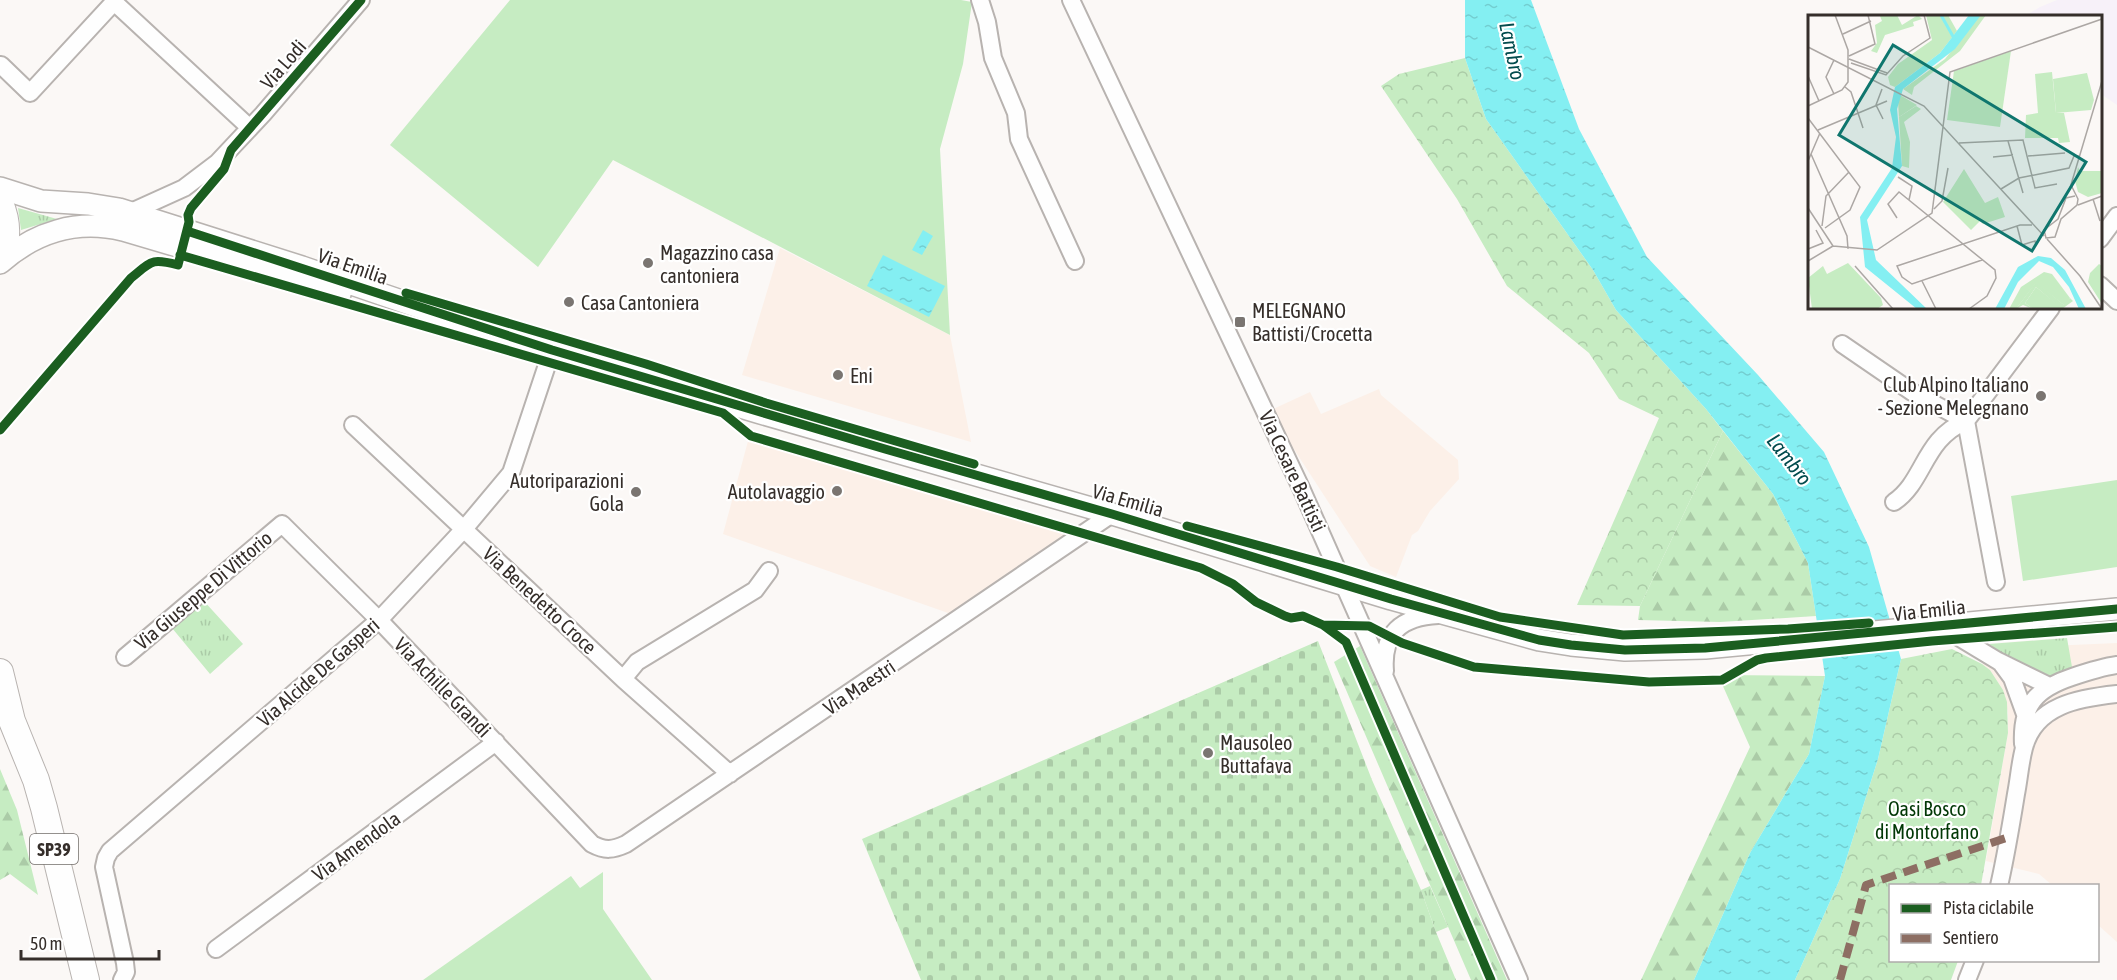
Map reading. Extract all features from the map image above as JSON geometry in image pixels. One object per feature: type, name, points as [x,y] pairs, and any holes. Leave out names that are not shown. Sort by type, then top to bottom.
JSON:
[{"type":"main road","points":[[0,203],[6,218],[7,232],[5,247],[0,258]]},
{"type":"main road","name":"SP39","points":[[0,672],[6,714],[36,780],[44,808],[86,980]]},
{"type":"street","name":"Via Lodi","points":[[131,212],[169,196],[197,180],[225,156],[361,0]]},
{"type":"street","points":[[980,0],[987,22],[993,58],[1016,113],[1019,139],[1075,261]]},
{"type":"street","name":"Via Cesare Battisti","points":[[1071,0],[1288,459],[1519,980]]},
{"type":"street","points":[[1,66],[30,93],[114,2],[250,128]]},
{"type":"street","name":"Via Emilia","points":[[0,188],[41,201],[99,205],[131,212],[489,331],[853,440],[1112,514],[1445,615],[1539,640],[1625,650],[1705,648],[2117,609]]},
{"type":"street","points":[[2102,236],[2117,216]]},
{"type":"street","name":"Via Emilia","points":[[0,263],[24,244],[56,230],[79,226],[117,228],[314,287],[489,331]]},
{"type":"street","points":[[2102,287],[2117,301]]},
{"type":"street","points":[[1894,502],[1905,492],[1941,437],[1953,427],[1966,422],[2050,309]]},
{"type":"street","points":[[1842,344],[1912,392],[1966,422]]},
{"type":"street","name":"Via Alcide De Gasperi","points":[[122,980],[126,972],[125,963],[105,867],[110,851],[379,620],[464,529],[511,473],[552,350]]},
{"type":"street","points":[[1966,422],[1996,582]]},
{"type":"street","name":"Via Benedetto Croce","points":[[353,424],[624,679],[730,774]]},
{"type":"street","name":"Via Maestri","points":[[602,850],[615,849],[626,844],[1112,514]]},
{"type":"street","name":"Via Achille Grandi","points":[[282,524],[379,620],[592,844],[602,850]]},
{"type":"street","name":"Via Giuseppe Di Vittorio","points":[[125,657],[282,524]]},
{"type":"street","points":[[624,679],[637,662],[755,590],[769,571]]},
{"type":"street","points":[[1386,678],[1385,649],[1399,626],[1422,616],[1445,615]]},
{"type":"street","points":[[1932,628],[1950,632],[1998,661],[2049,686]]},
{"type":"street","points":[[1998,661],[2012,678],[2025,714]]},
{"type":"street","points":[[1999,884],[2010,837],[2024,748],[2022,727],[2025,714],[2035,698],[2049,686],[2079,674],[2117,665]]},
{"type":"street","points":[[2024,748],[2031,732],[2055,708],[2073,700],[2117,694]]},
{"type":"street","name":"Via Amendola","points":[[216,949],[496,742]]},
{"type":"street","points":[[1967,980],[1974,962]]},
{"type":"shaded area","points":[[2057,0],[2117,0],[2117,105],[2102,95],[2102,15],[2027,15]]},
{"type":"shaded area","points":[[780,248],[950,335],[971,442],[742,375]]},
{"type":"shaded area","points":[[1379,389],[1381,395],[1458,460],[1459,479],[1430,511],[1418,531],[1412,535],[1396,577],[1370,566],[1269,411],[1310,392],[1321,414]]},
{"type":"shaded area","points":[[748,441],[1067,534],[951,614],[723,534]]},
{"type":"shaded area","points":[[2117,643],[2117,942],[2099,926],[2099,884],[2051,884],[2039,874],[1986,861],[2008,733],[2008,713],[2003,690],[1990,670],[1982,664],[1997,655],[2003,648]]},
{"type":"green space","points":[[510,0],[961,0],[972,2],[963,64],[940,149],[950,335],[613,160],[538,267],[390,145]]},
{"type":"green space","points":[[1465,58],[1486,119],[1593,270],[1616,310],[1706,409],[1723,431],[1640,606],[1577,605],[1659,418],[1619,399],[1589,353],[1507,286],[1457,199],[1381,86],[1399,74]]},
{"type":"green space","points":[[18,208],[57,219],[21,230]]},
{"type":"green space","points":[[1723,431],[1773,494],[1808,563],[1816,616],[1720,622],[1638,620],[1640,606]]},
{"type":"green space","points":[[2117,480],[2117,567],[2023,581],[2011,496]]},
{"type":"green space","points":[[203,600],[243,644],[210,674],[172,628]]},
{"type":"green space","points":[[2067,638],[2072,667],[2040,680],[1989,644]]},
{"type":"green space","points":[[1318,641],[1372,780],[1421,890],[1456,980],[921,980],[862,839]]},
{"type":"green space","points":[[1360,646],[1507,980],[1471,980],[1334,662]]},
{"type":"green space","name":"Oasi Bosco di Montorfano","points":[[1952,649],[1990,670],[2003,690],[2007,702],[2008,733],[1981,884],[1889,884],[1889,962],[1958,962],[1951,980],[1795,980],[1840,879],[1878,759],[1901,659]]},
{"type":"green space","points":[[1718,675],[1825,676],[1809,754],[1750,853],[1694,980],[1641,980],[1750,747]]},
{"type":"green space","points":[[0,769],[17,810],[38,895],[10,874],[0,880]]},
{"type":"green space","points":[[603,872],[603,909],[652,980],[423,980],[571,876],[580,888]]},
{"type":"green space","points":[[1430,886],[1448,927],[1436,932],[1421,890]]},
{"type":"water","name":"Lambro","points":[[1465,0],[1531,0],[1579,129],[1647,257],[1758,375],[1824,452],[1869,547],[1901,659],[1878,759],[1840,879],[1795,980],[1694,980],[1750,853],[1809,754],[1825,676],[1808,563],[1773,494],[1706,409],[1616,310],[1593,270],[1486,119],[1465,58]]},
{"type":"water","points":[[923,230],[933,236],[922,255],[912,250]]},
{"type":"water","points":[[883,255],[945,286],[929,317],[867,286]]},
{"type":"marked path","points":[[1840,980],[1866,885],[2009,837]]},
{"type":"cycle path","points":[[0,430],[131,278],[152,263],[178,265],[191,208],[224,169],[231,150],[361,0]]},
{"type":"cycle path","points":[[187,231],[552,350],[1112,514],[1391,599],[1539,640],[1625,650],[1705,648],[2117,609]]},
{"type":"cycle path","points":[[180,255],[723,413],[751,436],[1201,568],[1233,584],[1256,602],[1285,616],[1291,618],[1303,616],[1323,625],[1369,626],[1402,643],[1474,667],[1649,682],[1722,680],[1757,660],[1766,658],[1932,641],[2117,627]]},
{"type":"cycle path","points":[[406,293],[974,464]]},
{"type":"cycle path","points":[[1187,526],[1337,567],[1500,617],[1623,635],[1788,629],[1869,623]]},
{"type":"cycle path","points":[[1323,625],[1346,642],[1491,980]]},
{"type":"place","name":"Magazzino casa cantoniera","points":[[648,263]]},
{"type":"place","name":"Casa Cantoniera","points":[[569,302]]},
{"type":"place","name":"MELEGNANO Battisti/Crocetta","points":[[1240,322]]},
{"type":"place","name":"Eni","points":[[838,375]]},
{"type":"place","name":"Club Alpino Italiano - Sezione Melegnano","points":[[2041,396]]},
{"type":"place","name":"Autolavaggio","points":[[837,491]]},
{"type":"place","name":"Autoriparazioni Gola","points":[[636,492]]},
{"type":"place","name":"Mausoleo Buttafava","points":[[1208,753]]}]
